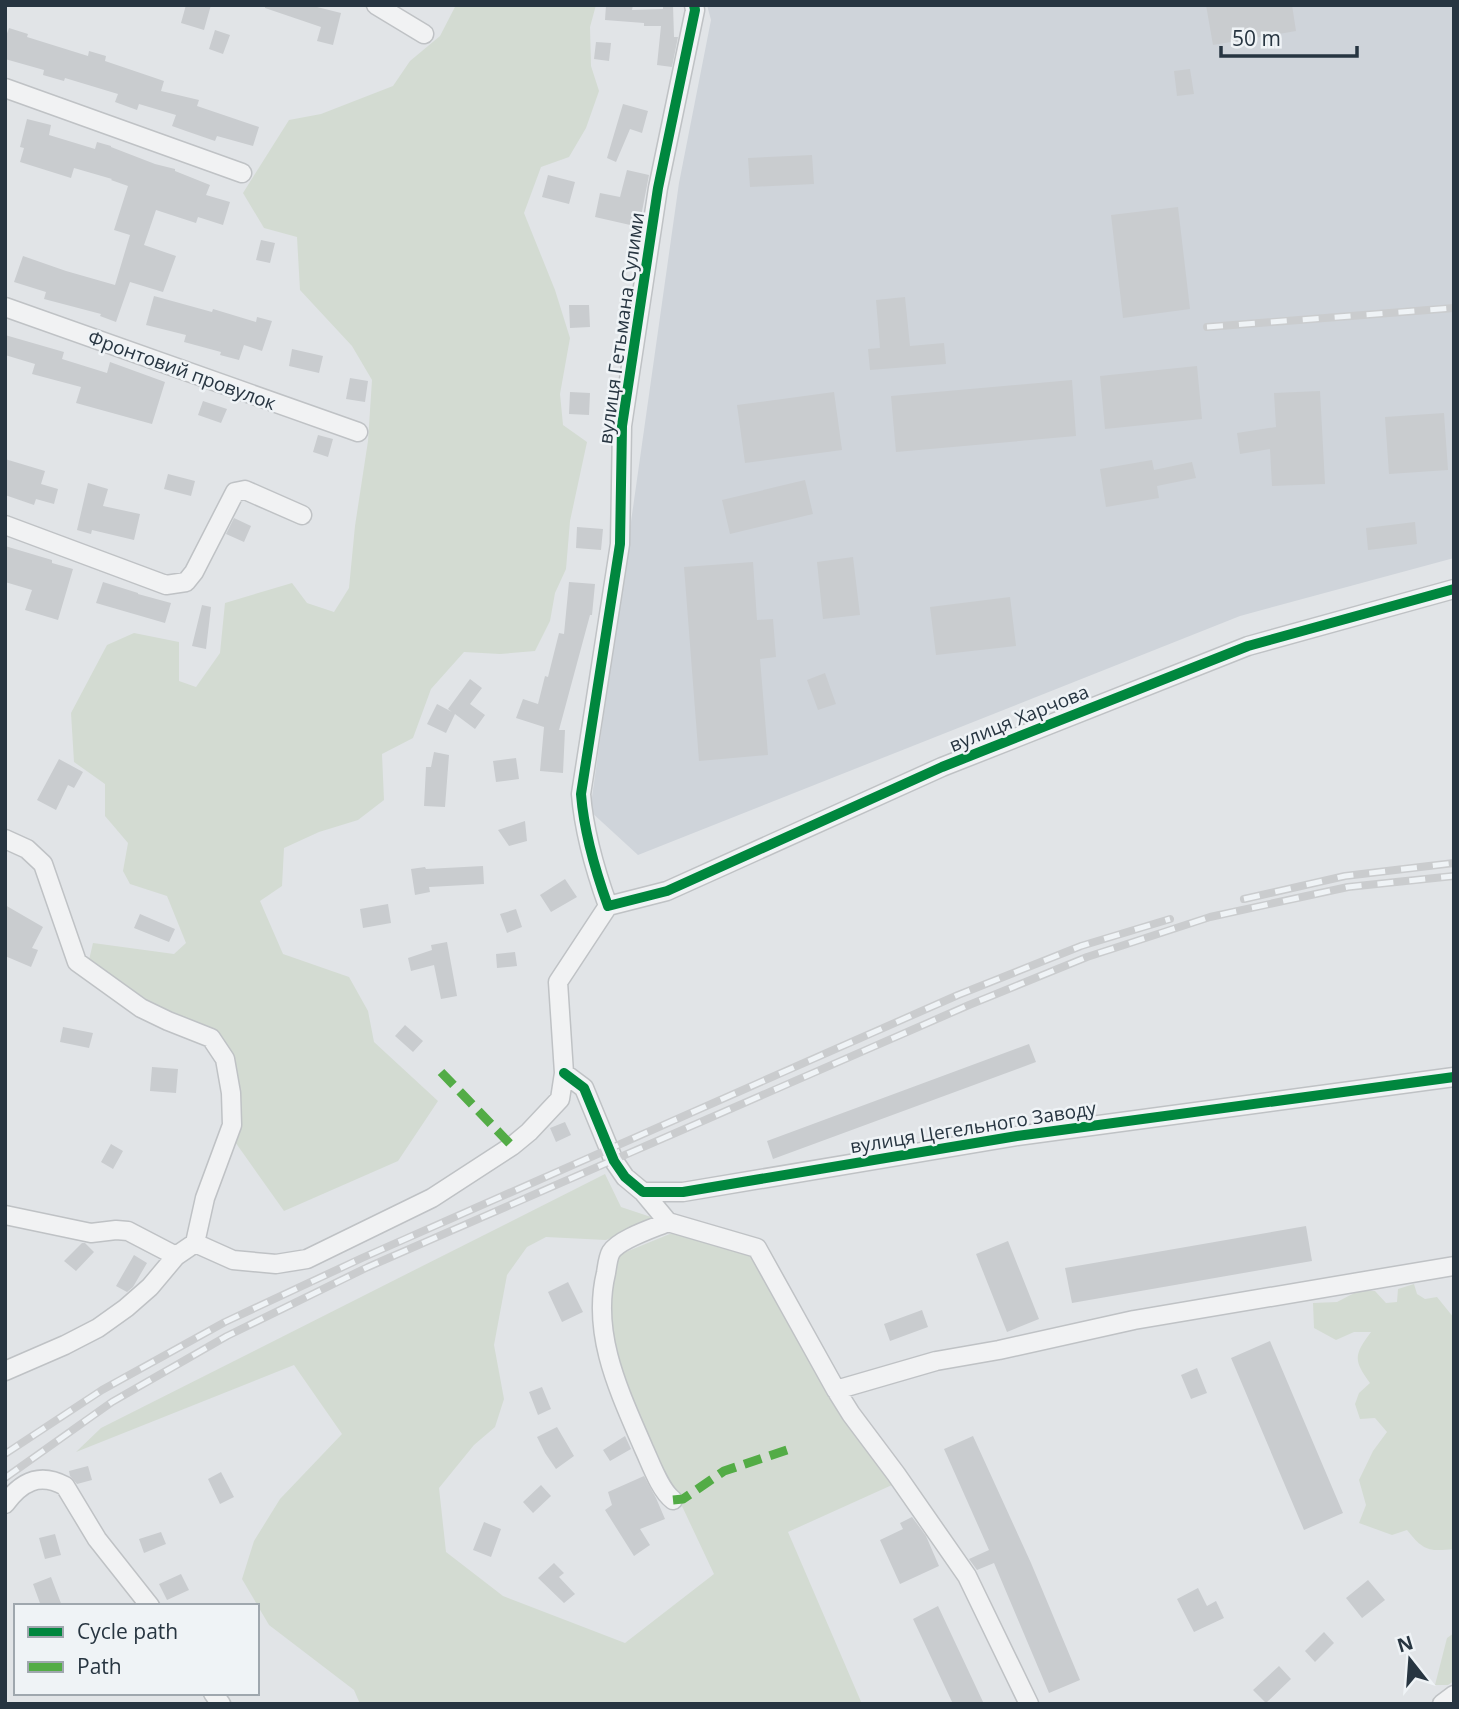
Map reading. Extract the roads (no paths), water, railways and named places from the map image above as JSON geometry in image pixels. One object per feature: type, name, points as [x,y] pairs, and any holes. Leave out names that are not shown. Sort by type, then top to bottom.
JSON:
[{"type":"street","points":[[376,5],[424,34]]},
{"type":"street","name":"вулиця Гетьмана Сулими","points":[[608,906],[598,879],[581,794],[620,544],[622,426],[659,188],[686,59],[694,5]]},
{"type":"street","points":[[5,88],[242,173]]},
{"type":"street","name":"Фронтовий провулок","points":[[5,307],[358,432]]},
{"type":"street","points":[[5,525],[166,585],[186,582],[194,572],[235,492],[245,490],[302,515]]},
{"type":"street","name":"вулиця Харчова","points":[[608,906],[667,891],[942,767],[1248,646],[1454,589]]},
{"type":"street","points":[[5,839],[27,849],[43,864],[77,962],[141,1007],[211,1038],[225,1059],[231,1093],[232,1125],[205,1198],[195,1244],[177,1256],[150,1287],[99,1328],[5,1371]]},
{"type":"street","points":[[195,1244],[233,1259],[276,1264],[307,1259],[432,1198],[512,1146],[560,1100],[564,1073],[558,982],[608,906]]},
{"type":"street","points":[[564,1073],[584,1088],[614,1160],[625,1177],[643,1192],[668,1223],[757,1248],[850,1414],[896,1474],[967,1576],[1029,1704]]},
{"type":"street","name":"вулиця Цегельного Заводу","points":[[643,1192],[683,1192],[1017,1136],[1454,1077]]},
{"type":"street","points":[[5,1215],[91,1233],[128,1231],[177,1256]]},
{"type":"street","points":[[668,1223],[626,1240],[611,1252],[602,1288],[602,1332],[616,1384],[654,1471],[673,1500]]},
{"type":"street","points":[[835,1390],[936,1362],[1134,1320],[1454,1266]]},
{"type":"street","points":[[5,1504],[27,1482],[40,1480],[59,1482],[65,1486],[97,1539],[148,1604]]},
{"type":"street","points":[[1442,1704],[1454,1695]]},
{"type":"railway","points":[[1207,327],[1454,308]]},
{"type":"railway","points":[[1244,899],[1345,876],[1454,863]]},
{"type":"railway","points":[[5,1478],[112,1402],[227,1336],[368,1267],[969,1005],[1087,957],[1210,917],[1348,887],[1454,876]]},
{"type":"railway","points":[[5,1454],[102,1390],[225,1322],[362,1258],[958,995],[1081,946],[1170,919]]}]
